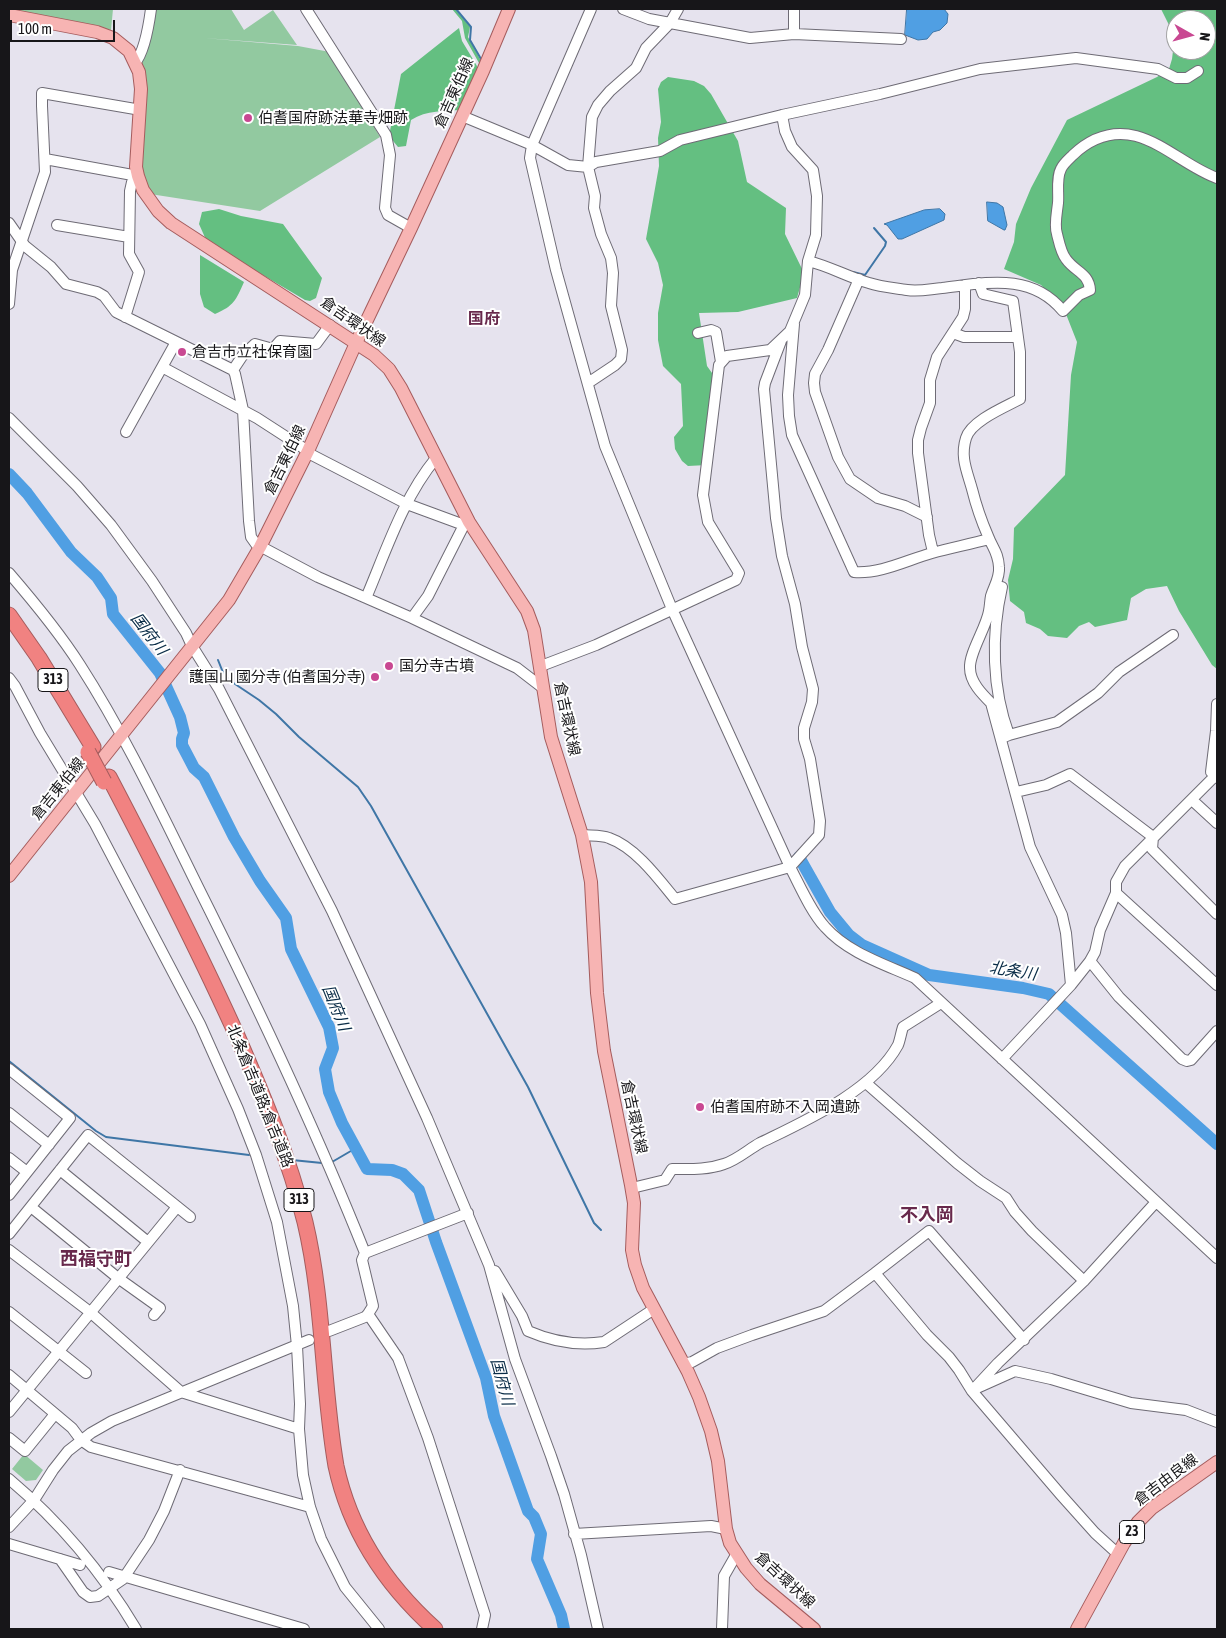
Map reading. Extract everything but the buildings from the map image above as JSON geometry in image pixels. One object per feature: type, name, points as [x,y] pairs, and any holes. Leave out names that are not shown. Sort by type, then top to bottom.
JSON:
[{"type":"highway","name":"北条倉吉道路;倉吉道路","points":[[9,615],[39,658],[91,749],[209,991],[250,1086],[287,1185],[298,1226],[313,1310],[323,1433],[328,1467],[343,1519],[372,1574],[395,1603],[420,1629]]},
{"type":"highway","name":"北条倉吉道路;倉吉道路","points":[[9,625],[91,749]]},
{"type":"highway","name":"北条倉吉道路;倉吉道路","points":[[106,780],[182,916],[216,988],[281,1142],[294,1182],[313,1264],[336,1466],[351,1516],[388,1580],[417,1613],[435,1629]]},
{"type":"main road","name":"倉吉東伯線","points":[[9,876],[229,600],[260,547],[308,451],[356,343],[411,228],[508,9]]},
{"type":"main road","name":"倉吉環状線","points":[[9,15],[97,32],[113,38],[129,51],[139,72],[141,89],[136,167],[143,190],[158,211],[171,223],[330,324],[374,354],[389,369],[401,388],[467,524],[527,611],[534,630],[551,737],[582,835],[591,882],[597,993],[604,1051],[632,1188],[634,1203],[632,1250],[635,1264],[643,1288],[699,1396],[718,1461],[726,1529],[730,1543],[736,1554],[760,1584],[814,1629]]},
{"type":"main road","name":"倉吉由良線","points":[[1077,1629],[1118,1554],[1138,1522],[1152,1508],[1217,1462]]},
{"type":"street","points":[[135,63],[142,50],[151,9]]},
{"type":"street","points":[[306,9],[386,135],[390,155],[385,208],[388,215],[411,228]]},
{"type":"street","points":[[591,9],[532,145],[530,158],[550,242],[605,446],[672,608],[790,867],[824,926],[839,941],[853,950],[915,978],[1217,1258]]},
{"type":"street","points":[[623,9],[649,19],[750,38],[794,34],[901,38]]},
{"type":"street","points":[[588,383],[622,359],[622,350],[611,306],[614,273],[594,208],[594,196],[588,167],[592,117],[598,105],[610,91],[636,68],[646,48],[670,23],[678,9]]},
{"type":"street","points":[[794,9],[794,34]]},
{"type":"street","points":[[462,116],[532,145],[568,165],[588,167],[596,162],[660,151],[680,140],[782,114],[880,94],[980,69],[1076,58],[1158,69],[1176,78],[1187,78],[1198,71]]},
{"type":"street","points":[[9,304],[12,270],[43,182],[45,159],[42,93],[135,109]]},
{"type":"street","points":[[540,666],[596,645],[672,608],[736,580],[739,573],[708,522],[703,495],[719,364],[727,356],[770,350],[790,330],[805,295],[808,261],[816,235],[816,196],[813,170],[792,148],[785,131],[782,114]]},
{"type":"street","points":[[808,261],[819,263],[871,284],[914,291],[998,282],[1030,286],[1051,298],[1063,311],[1079,295],[1090,290],[1090,282],[1065,258],[1056,231],[1060,170],[1068,160],[1090,141],[1108,134],[1117,133],[1137,136],[1208,175],[1217,178]]},
{"type":"street","points":[[45,159],[138,176]]},
{"type":"street","points":[[125,317],[139,272],[129,254],[130,191],[132,182],[138,176]]},
{"type":"street","points":[[9,223],[24,246],[51,267],[66,284],[104,296],[116,312],[233,370],[243,410],[251,537],[260,547],[318,577],[412,618],[517,668],[543,688]]},
{"type":"street","points":[[56,225],[129,236]]},
{"type":"street","points":[[859,279],[815,374],[815,392],[838,457],[850,479],[878,498],[905,506],[927,517]]},
{"type":"street","points":[[979,283],[983,294],[1013,301],[1020,352],[1020,399],[988,416],[975,426],[966,436],[963,451],[975,505],[989,539],[997,552],[1000,569],[991,596],[989,612],[971,661],[970,670],[977,689],[991,703],[1005,737]]},
{"type":"street","points":[[933,552],[918,453],[918,440],[930,403],[930,380],[937,357],[963,318],[965,285]]},
{"type":"street","points":[[794,321],[788,395],[792,434],[854,572],[864,573],[879,570],[933,552],[989,539]]},
{"type":"street","points":[[233,370],[243,355],[256,344],[273,349],[280,341],[316,344],[330,324]]},
{"type":"street","points":[[698,333],[711,330],[716,332],[722,362]]},
{"type":"street","points":[[953,333],[964,337],[1017,337]]},
{"type":"street","points":[[582,835],[607,837],[620,843],[653,872],[675,899],[790,867],[819,835],[820,821],[810,759],[804,739],[804,728],[812,702],[813,689],[782,556],[776,518],[764,389],[781,341]]},
{"type":"street","points":[[126,432],[176,342]]},
{"type":"street","points":[[162,367],[243,410],[312,455],[407,504],[467,524],[428,596],[412,618]]},
{"type":"street","points":[[9,418],[77,486],[111,525],[152,581],[186,633],[189,650],[219,689],[332,911],[468,1213],[489,1265],[515,1359],[551,1456],[590,1592],[598,1629]]},
{"type":"street","points":[[366,598],[407,504],[436,458]]},
{"type":"street","points":[[9,573],[47,618],[80,664],[152,791],[281,1058],[367,1252]]},
{"type":"street","points":[[1002,586],[997,608],[995,652],[998,696],[1016,792],[1030,846],[1062,915],[1066,933],[1070,985]]},
{"type":"street","points":[[1005,737],[1057,722],[1098,693],[1119,672],[1173,635]]},
{"type":"street","points":[[9,678],[95,824],[200,1024],[238,1109],[256,1155],[277,1222],[293,1306],[300,1404],[299,1428],[303,1475],[310,1507],[320,1539],[345,1587],[379,1629]]},
{"type":"street","points":[[1002,1059],[1090,961],[1095,952],[1100,930],[1116,893],[1116,882],[1125,866],[1216,777],[1211,772],[1217,704]]},
{"type":"street","points":[[1016,792],[1046,785],[1070,774],[1153,837]]},
{"type":"street","points":[[1192,800],[1217,823]]},
{"type":"street","points":[[1153,837],[1152,849],[1217,914]]},
{"type":"street","points":[[1116,893],[1217,985]]},
{"type":"street","points":[[1090,961],[1119,997],[1182,1059],[1186,1061],[1191,1060],[1217,1031]]},
{"type":"street","points":[[632,1188],[665,1180],[672,1169],[705,1169],[726,1164],[748,1149],[841,1100],[866,1083],[887,1062],[898,1044],[903,1027],[941,1003]]},
{"type":"street","points":[[9,1069],[70,1118],[9,1195]]},
{"type":"street","points":[[866,1083],[957,1163],[1006,1198],[1015,1212],[1032,1231],[1084,1281]]},
{"type":"street","points":[[9,1113],[50,1145]]},
{"type":"street","points":[[9,1234],[88,1135],[190,1217]]},
{"type":"street","points":[[9,1158],[27,1172]]},
{"type":"street","points":[[60,1170],[148,1242]]},
{"type":"street","points":[[972,1391],[998,1363],[1084,1281],[1156,1202]]},
{"type":"street","points":[[31,1206],[118,1278],[160,1308],[154,1315]]},
{"type":"street","points":[[9,1412],[177,1207]]},
{"type":"street","points":[[329,1331],[368,1314],[373,1306],[362,1260],[367,1252],[468,1213]]},
{"type":"street","points":[[683,1364],[692,1362],[717,1348],[752,1334],[824,1311],[929,1231],[1024,1340]]},
{"type":"street","points":[[9,1250],[90,1312],[181,1392],[299,1428]]},
{"type":"street","points":[[489,1265],[494,1268],[528,1330],[560,1342],[604,1342],[654,1309]]},
{"type":"street","points":[[875,1273],[927,1335],[949,1357],[972,1391],[1095,1533],[1118,1554]]},
{"type":"street","points":[[9,1312],[86,1372]]},
{"type":"street","points":[[368,1314],[398,1358],[428,1438],[485,1615],[482,1629]]},
{"type":"street","points":[[9,1527],[34,1500],[60,1460],[81,1440],[112,1420],[309,1340]]},
{"type":"street","points":[[972,1391],[1015,1371],[1051,1379],[1131,1403],[1186,1410],[1217,1422]]},
{"type":"street","points":[[9,1375],[72,1428],[81,1440],[91,1447],[310,1507]]},
{"type":"street","points":[[9,1438],[25,1451],[55,1414]]},
{"type":"street","points":[[60,1559],[85,1595],[90,1597],[96,1597],[125,1577],[150,1540],[180,1470]]},
{"type":"street","points":[[9,1479],[34,1500],[73,1541],[109,1588],[136,1629]]},
{"type":"street","points":[[574,1534],[711,1526],[726,1529]]},
{"type":"street","points":[[9,1544],[80,1564]]},
{"type":"street","points":[[722,1629],[724,1576],[736,1554]]},
{"type":"street","points":[[109,1572],[304,1629]]},
{"type":"green space","points":[[9,9],[113,9],[111,30],[9,11]]},
{"type":"green space","points":[[152,9],[231,9],[244,30],[273,10],[297,45],[204,38],[298,46],[330,52],[380,137],[260,211],[150,194],[141,165],[144,87],[142,64]]},
{"type":"green space","points":[[452,9],[455,9],[470,27],[468,37],[481,61],[479,63],[465,38],[462,21]]},
{"type":"green space","points":[[1161,9],[1217,9],[1217,669],[1212,665],[1179,611],[1167,586],[1146,589],[1131,598],[1127,620],[1095,627],[1089,622],[1079,626],[1067,638],[1048,636],[1040,629],[1026,623],[1024,612],[1010,601],[1008,580],[1013,559],[1014,528],[1065,475],[1071,375],[1077,342],[1064,309],[1041,285],[1004,269],[1014,242],[1016,224],[1031,188],[1067,120],[1157,77],[1169,69],[1172,60],[1216,60],[1216,10],[1166,10],[1166,19]]},
{"type":"green space","points":[[459,28],[462,41],[477,66],[479,75],[463,110],[429,113],[411,120],[406,146],[398,147],[389,136],[401,74]]},
{"type":"green space","points":[[668,77],[694,81],[704,86],[711,94],[738,141],[747,182],[786,208],[785,234],[804,273],[797,298],[738,312],[699,313],[707,366],[712,373],[714,414],[707,465],[688,466],[682,461],[675,449],[674,437],[683,426],[681,384],[663,366],[658,340],[658,313],[663,285],[658,263],[646,239],[659,166],[658,138],[661,122],[658,89],[661,82]]},
{"type":"green space","points":[[219,209],[241,216],[283,224],[322,278],[316,298],[310,301],[305,300],[207,242],[199,224],[202,212]]},
{"type":"green space","points":[[200,255],[244,282],[234,302],[215,314],[204,307],[200,294]]},
{"type":"green space","points":[[24,1454],[43,1470],[36,1480],[26,1481],[12,1469]]},
{"type":"water","points":[[907,9],[944,9],[948,14],[947,23],[940,30],[933,32],[927,39],[918,40],[905,35]]},
{"type":"water","points":[[987,202],[997,203],[1003,207],[1007,225],[1005,230],[988,221]]},
{"type":"water","points":[[940,209],[945,214],[944,220],[902,239],[898,239],[887,225],[884,224],[924,210]]},
{"type":"waterway","points":[[456,9],[471,27],[470,40],[481,59]]},
{"type":"waterway","points":[[853,272],[865,275],[885,246],[886,242],[874,228]]},
{"type":"waterway","name":"国府川","points":[[9,474],[27,493],[71,552],[97,577],[111,598],[113,614],[160,673],[180,717],[184,733],[182,745],[194,768],[204,777],[234,837],[260,881],[286,918],[291,949],[329,1027],[333,1048],[325,1069],[329,1092],[342,1123],[367,1169],[392,1170],[403,1174],[419,1190],[486,1378],[494,1416],[528,1511],[534,1517],[541,1534],[537,1559],[561,1615],[564,1629]]},
{"type":"waterway","points":[[218,660],[229,680],[276,714],[299,737],[358,787],[371,806],[528,1087],[594,1223],[601,1230]]},
{"type":"waterway","name":"北条川","points":[[799,857],[830,912],[849,935],[862,945],[929,975],[1023,988],[1049,994],[1217,1144]]},
{"type":"waterway","points":[[9,1061],[106,1137],[249,1155]]},
{"type":"waterway","points":[[332,1162],[356,1148]]},
{"type":"waterway","points":[[292,1160],[322,1163]]},
{"type":"place","name":"伯耆国府跡法華寺畑跡","points":[[248,118]]},
{"type":"place","name":"倉吉市立社保育園","points":[[182,352]]},
{"type":"place","name":"国分寺古墳","points":[[389,666]]},
{"type":"place","name":"護国山 國分寺 (伯耆国分寺)","points":[[375,677]]},
{"type":"place","name":"伯耆国府跡不入岡遺跡","points":[[700,1107]]},
{"type":"district","name":"国府","points":[[484,319]]},
{"type":"district","name":"不入岡","points":[[927,1215]]},
{"type":"district","name":"西福守町","points":[[96,1259]]}]
